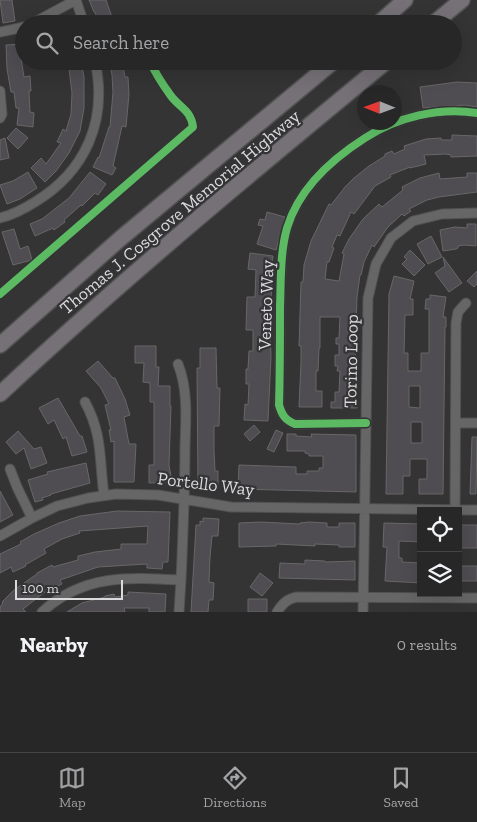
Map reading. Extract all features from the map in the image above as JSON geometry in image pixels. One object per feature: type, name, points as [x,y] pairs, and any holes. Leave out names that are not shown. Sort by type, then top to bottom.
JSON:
[{"type":"highway","points":[[388,15],[405,0]]},
{"type":"highway","points":[[444,15],[462,0]]},
{"type":"highway","name":"Thomas J. Cosgrove Memorial Highway","points":[[0,345],[121,238],[323,70]]},
{"type":"highway","name":"Thomas J. Cosgrove Memorial Highway","points":[[0,394],[156,255],[376,70]]},
{"type":"street","points":[[48,15],[76,0],[81,15]]},
{"type":"street","points":[[0,32],[15,29]]},
{"type":"street","points":[[0,218],[25,208],[46,195],[64,181],[77,165],[87,147],[95,120],[99,100],[97,70]]},
{"type":"street","points":[[0,91],[2,114],[0,118]]},
{"type":"street","name":"Veneto Way","points":[[366,423],[295,424],[286,420],[282,414],[279,405],[281,261],[287,227],[300,199],[319,174],[342,153],[371,134],[402,119],[437,112],[477,113]]},
{"type":"street","name":"Torino Loop","points":[[363,612],[368,298],[376,264],[391,238],[413,221],[442,214],[477,213]]},
{"type":"street","points":[[455,507],[456,323],[458,312],[466,303]]},
{"type":"street","points":[[178,364],[183,382],[185,402],[185,498],[179,612]]},
{"type":"street","points":[[85,402],[94,421],[100,444],[104,495]]},
{"type":"street","points":[[456,423],[477,423]]},
{"type":"street","points":[[10,468],[32,518]]},
{"type":"street","name":"Portello Way","points":[[0,536],[32,518],[72,501],[104,495],[144,494],[185,498],[231,507],[417,510]]},
{"type":"street","name":"Portello Way","points":[[462,510],[477,510]]},
{"type":"street","points":[[42,612],[57,600],[102,581],[130,578],[180,580]]},
{"type":"street","points":[[277,612],[289,598],[297,597],[477,598]]},
{"type":"building","points":[[0,0],[12,0],[15,21],[3,23]]},
{"type":"building","points":[[89,0],[106,0],[111,15],[96,15]]},
{"type":"building","points":[[15,44],[15,70],[23,70],[24,77],[30,76],[30,112],[34,113],[33,127],[17,125],[19,108],[16,108],[14,92],[11,92],[7,69],[6,45]]},
{"type":"building","points":[[69,70],[83,70],[84,108],[80,131],[69,153],[45,182],[31,168],[41,158],[46,164],[61,143],[57,142],[63,129],[66,131],[71,114],[72,93]]},
{"type":"building","points":[[111,70],[124,70],[125,77],[128,77],[129,94],[126,127],[122,126],[113,166],[116,168],[112,175],[93,167],[99,158],[110,127],[113,92]]},
{"type":"building","points":[[457,82],[477,83],[477,107],[465,105],[423,108],[420,87]]},
{"type":"building","points":[[16,128],[28,138],[18,149],[7,138]]},
{"type":"building","points":[[452,135],[477,136],[477,156],[424,155],[426,164],[410,167],[390,175],[391,177],[375,186],[354,214],[351,212],[340,236],[337,235],[329,262],[327,262],[325,279],[339,281],[344,254],[342,253],[349,239],[363,219],[379,204],[382,207],[403,190],[402,187],[420,178],[439,173],[440,179],[467,177],[467,173],[477,173],[477,192],[427,200],[409,209],[411,211],[404,216],[402,214],[388,227],[374,247],[372,245],[360,275],[357,297],[354,392],[356,392],[357,408],[331,408],[331,402],[335,402],[335,392],[339,392],[340,371],[337,371],[338,366],[335,366],[335,355],[339,355],[339,344],[336,344],[336,338],[339,338],[340,317],[320,317],[320,348],[318,371],[316,371],[316,391],[322,391],[322,407],[299,407],[301,282],[303,282],[304,265],[311,241],[329,204],[331,205],[354,178],[385,156],[385,154],[392,151],[394,154],[405,149],[404,146],[426,139],[441,138],[441,140],[452,140]]},
{"type":"building","points":[[5,138],[9,158],[0,160],[0,140]]},
{"type":"building","points":[[28,172],[37,188],[20,199],[7,204],[0,185],[13,181]]},
{"type":"building","points":[[90,172],[106,184],[98,195],[95,193],[54,230],[53,228],[35,236],[30,224],[42,219],[69,198]]},
{"type":"building","points":[[267,212],[285,217],[276,250],[257,244],[263,226],[258,225],[260,219],[265,220]]},
{"type":"building","points":[[467,224],[476,224],[476,246],[464,245],[458,246],[456,249],[443,251],[440,230],[455,227],[467,228]]},
{"type":"building","points":[[14,229],[20,249],[28,246],[32,260],[13,265],[2,232]]},
{"type":"building","points":[[431,236],[442,257],[428,264],[417,244]]},
{"type":"building","points":[[410,250],[425,265],[414,276],[402,264],[407,259],[404,257]]},
{"type":"building","points":[[250,253],[273,256],[270,279],[272,279],[271,357],[268,421],[244,420],[245,404],[248,405],[249,384],[246,384],[246,369],[248,369],[249,351],[253,351],[253,330],[246,330],[247,297],[255,297],[256,270],[248,269]]},
{"type":"building","points":[[443,257],[462,283],[449,292],[435,273],[445,266]]},
{"type":"building","points":[[477,271],[477,284],[474,287],[467,281]]},
{"type":"building","points":[[394,276],[414,281],[410,299],[413,299],[413,315],[405,315],[404,353],[408,353],[408,371],[421,371],[421,353],[429,353],[429,309],[425,309],[426,299],[430,299],[430,295],[446,297],[443,317],[446,317],[446,327],[443,494],[419,494],[419,479],[427,479],[427,459],[410,459],[410,476],[403,476],[403,494],[386,494],[389,294]],"holes":[[[409,386],[420,386],[420,408],[409,407]],[[411,422],[422,422],[422,443],[411,443]]]},
{"type":"building","points":[[135,346],[156,346],[156,367],[159,367],[158,386],[170,386],[169,465],[172,482],[149,483],[149,465],[154,465],[154,402],[150,402],[150,383],[143,382],[144,363],[135,363]]},
{"type":"building","points":[[200,348],[216,348],[217,388],[220,388],[219,426],[214,426],[214,450],[215,471],[218,471],[218,488],[198,488],[197,368],[200,368]]},
{"type":"building","points":[[98,361],[115,378],[130,415],[124,417],[129,444],[136,444],[134,482],[114,482],[114,441],[111,442],[109,430],[111,430],[105,405],[109,404],[101,388],[86,371]]},
{"type":"building","points":[[58,398],[80,436],[82,436],[87,452],[72,456],[66,437],[63,439],[54,420],[48,424],[39,408]]},
{"type":"building","points":[[254,425],[260,432],[250,441],[244,434]]},
{"type":"building","points":[[276,430],[283,433],[274,452],[267,449]]},
{"type":"building","points":[[18,431],[34,449],[41,447],[47,463],[31,469],[24,448],[16,454],[6,442]]},
{"type":"building","points":[[287,434],[312,437],[311,434],[356,435],[356,492],[238,489],[239,465],[296,467],[296,474],[307,474],[307,471],[319,471],[319,468],[323,468],[323,456],[309,456],[305,451],[287,451]]},
{"type":"building","points":[[472,437],[477,437],[476,494],[470,494]]},
{"type":"building","points":[[86,463],[90,483],[51,494],[42,498],[43,500],[35,502],[28,480],[48,474],[47,472]]},
{"type":"building","points":[[0,491],[13,515],[0,522]]},
{"type":"building","points":[[117,511],[170,512],[168,562],[163,562],[162,569],[147,568],[147,564],[98,567],[60,580],[62,584],[45,592],[23,609],[26,612],[0,612],[2,602],[14,590],[37,573],[52,565],[53,567],[78,560],[78,556],[95,552],[121,549],[121,544],[147,544],[148,526],[79,531],[80,533],[62,539],[44,549],[46,553],[26,566],[13,572],[11,567],[0,573],[0,554],[21,544],[20,542],[34,534],[80,516]]},
{"type":"building","points":[[203,518],[219,519],[218,536],[212,536],[210,557],[209,582],[214,583],[213,600],[209,600],[208,612],[191,612],[196,525],[200,525],[200,521],[203,522]]},
{"type":"building","points":[[239,523],[327,523],[327,527],[339,527],[339,523],[355,523],[355,547],[276,544],[276,546],[239,547]]},
{"type":"building","points":[[384,523],[417,524],[417,542],[399,541],[399,558],[402,558],[402,562],[417,563],[417,583],[385,581],[387,547],[383,547]]},
{"type":"building","points":[[462,525],[477,525],[477,548],[462,548]]},
{"type":"building","points":[[305,560],[325,562],[355,561],[355,580],[279,578],[280,563],[305,564]]},
{"type":"building","points":[[462,566],[477,566],[477,581],[462,581]]},
{"type":"building","points":[[260,573],[273,583],[262,596],[250,587]]},
{"type":"building","points":[[128,592],[166,594],[165,612],[149,612],[149,608],[124,608],[125,612],[67,612],[82,603],[114,594],[115,597],[128,595]]},
{"type":"building","points":[[248,599],[267,599],[267,612],[248,612]]},
{"type":"cycle path","points":[[0,294],[193,127],[188,113],[174,100],[154,70]]},
{"type":"cycle path","points":[[366,423],[295,424],[286,419],[281,412],[279,405],[281,277],[283,247],[292,214],[308,187],[329,165],[353,146],[377,131],[404,119],[419,115],[448,111],[477,113]]}]
